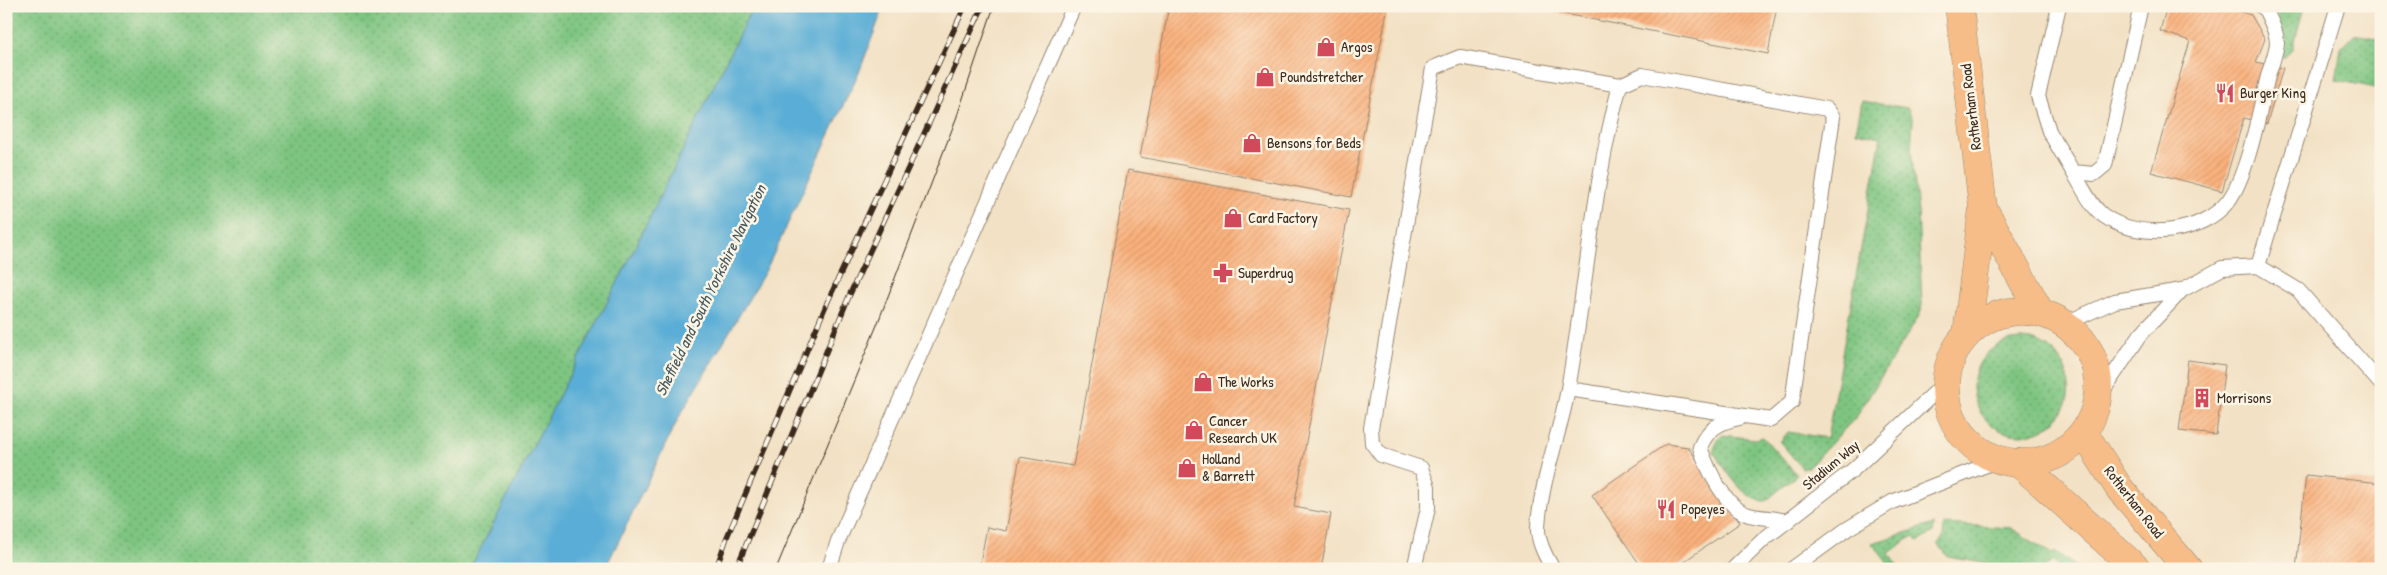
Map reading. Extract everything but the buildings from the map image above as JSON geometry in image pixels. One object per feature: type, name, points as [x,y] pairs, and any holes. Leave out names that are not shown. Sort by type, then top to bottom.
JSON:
[{"type":"main road","name":"Rotherham Road","points":[[1959,6],[1983,208],[1967,334]]},
{"type":"main road","name":"Rotherham Road","points":[[1983,208],[2040,312]]},
{"type":"main road","name":"Rotherham Road","points":[[2009,461],[2043,460],[2066,450],[2084,433],[2093,416],[2098,398],[2098,377],[2093,356],[2082,338],[2066,323],[2040,312],[2014,310],[1996,315],[1988,318],[1967,334],[1956,348],[1949,364],[1946,382],[1948,407],[1959,430],[1976,448],[2009,461],[2137,569]]},
{"type":"main road","name":"Rotherham Road","points":[[2084,433],[2118,488],[2188,569]]},
{"type":"lane","points":[[829,569],[842,532],[1074,6]]},
{"type":"lane","points":[[2059,6],[2038,96],[2048,131],[2103,216],[2125,226],[2154,232],[2206,221],[2229,200],[2241,174],[2252,139],[2277,42],[2272,24],[2264,7],[2260,6]]},
{"type":"lane","points":[[2074,172],[2094,174],[2105,165],[2141,6]]},
{"type":"lane","points":[[2258,266],[2338,6]]},
{"type":"lane","points":[[1414,569],[1428,508],[1428,487],[1420,468],[1381,455],[1372,443],[1371,428],[1433,68],[1460,57],[1620,85],[1642,75],[1827,109],[1833,117],[1792,402],[1771,420],[1568,389]]},
{"type":"lane","points":[[1553,569],[1545,555],[1538,528],[1542,498],[1568,389],[1587,258],[1611,117],[1620,85]]},
{"type":"lane","points":[[2098,398],[2141,334],[2182,290],[2222,268],[2258,266],[2298,290],[2381,384]]},
{"type":"lane","points":[[2066,323],[2115,301],[2182,290]]},
{"type":"lane","name":"Stadium Way","points":[[1733,569],[1764,539],[1854,469],[1946,382]]},
{"type":"lane","points":[[1748,416],[1727,421],[1712,428],[1700,446],[1704,458],[1713,477],[1734,507],[1748,514],[1788,521]]},
{"type":"lane","points":[[1792,569],[1847,529],[1892,502],[2009,461]]},
{"type":"green space","points":[[6,6],[753,6],[627,264],[470,569],[6,569]]},
{"type":"green space","points":[[2272,6],[2304,6],[2293,49],[2284,58],[2281,54],[2279,18]]},
{"type":"green space","points":[[2354,34],[2381,39],[2381,89],[2336,80],[2341,48]]},
{"type":"green space","points":[[1862,101],[1908,108],[1913,120],[1911,149],[1918,211],[1922,305],[1920,314],[1857,416],[1808,468],[1802,468],[1780,442],[1788,432],[1827,438],[1881,137],[1856,132]]},
{"type":"green space","points":[[2021,339],[2039,343],[2055,353],[2065,369],[2069,387],[2065,405],[2055,421],[2039,431],[2021,435],[2003,431],[1987,421],[1977,405],[1973,387],[1977,369],[1987,353],[2003,343]]},
{"type":"green space","points":[[1723,435],[1756,439],[1763,437],[1797,475],[1766,501],[1750,496],[1736,483],[1713,452],[1718,439]]},
{"type":"green space","points":[[1934,524],[1933,532],[1918,542],[1913,536],[1889,553],[1899,569],[1892,569],[1872,543]]},
{"type":"green space","points":[[1944,524],[2011,528],[2052,554],[2056,552],[2079,569],[2059,569],[2053,561],[2042,569],[2018,569],[1948,557],[1938,543],[1943,538]]},
{"type":"water","name":"Sheffield and South Yorkshire Navigation","points":[[753,6],[884,6],[860,70],[766,270],[678,419],[605,569],[470,569],[627,264]]},
{"type":"tram line","points":[[776,569],[877,325],[956,119],[994,6]]},
{"type":"railway","points":[[716,569],[727,537],[827,303],[965,6]]},
{"type":"railway","points":[[736,569],[850,294],[983,6]]},
{"type":"place","name":"Argos","points":[[1326,47]]},
{"type":"place","name":"Poundstretcher","points":[[1265,77]]},
{"type":"place","name":"Burger King","points":[[2225,93]]},
{"type":"place","name":"Bensons for Beds","points":[[1252,143]]},
{"type":"place","name":"Card Factory","points":[[1233,218]]},
{"type":"place","name":"Superdrug","points":[[1223,273]]},
{"type":"place","name":"The Works","points":[[1203,382]]},
{"type":"place","name":"Morrisons","points":[[2202,398]]},
{"type":"place","name":"Cancer Research UK","points":[[1194,430]]},
{"type":"place","name":"Holland & Barrett","points":[[1187,468]]},
{"type":"place","name":"Popeyes","points":[[1666,509]]}]
